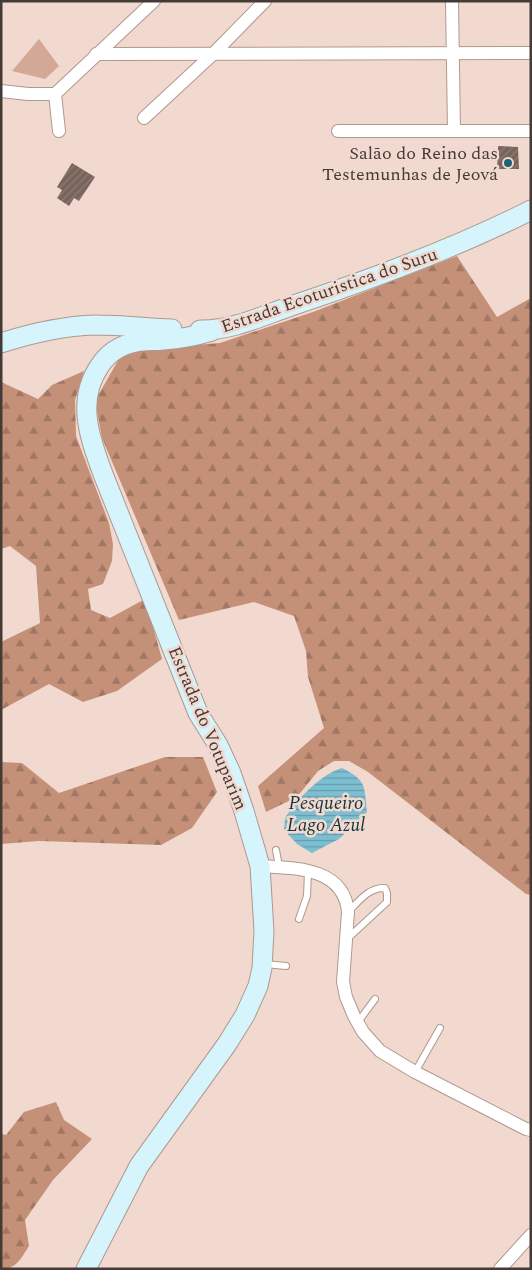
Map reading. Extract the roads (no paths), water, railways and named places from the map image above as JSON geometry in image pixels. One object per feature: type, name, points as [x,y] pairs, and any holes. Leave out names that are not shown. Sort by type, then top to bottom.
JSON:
[{"type":"street","points":[[1,91],[55,94],[154,1]]},
{"type":"street","points":[[144,118],[214,54],[265,1]]},
{"type":"street","points":[[452,1],[454,131]]},
{"type":"street","points":[[96,54],[531,53]]},
{"type":"street","points":[[55,94],[59,131]]},
{"type":"street","points":[[338,131],[531,131]]},
{"type":"street","name":"Estrada Ecoturistica do Suru","points":[[1,343],[65,328],[96,325],[212,331],[233,326],[337,290],[465,242],[531,210]]},
{"type":"street","name":"Estrada do Votuparim","points":[[86,1269],[139,1166],[173,1116],[227,1044],[245,1015],[258,986],[263,964],[264,931],[260,866],[244,811],[231,773],[218,745],[198,713],[96,456],[91,440],[86,406],[87,394],[95,373],[103,360],[116,349],[136,342],[186,338],[212,331]]},
{"type":"street","points":[[260,866],[308,871],[325,876],[343,892],[348,912],[343,982],[346,997],[363,1032],[380,1051],[416,1072],[531,1130]]},
{"type":"street","points":[[500,1269],[531,1235]]},
{"type":"lane","points":[[276,850],[279,867]]},
{"type":"lane","points":[[299,919],[307,896],[308,871]]},
{"type":"lane","points":[[346,940],[387,902],[385,888],[378,887],[371,890],[348,912]]},
{"type":"lane","points":[[263,964],[286,966]]},
{"type":"lane","points":[[357,1022],[375,999]]},
{"type":"lane","points":[[416,1072],[440,1028]]},
{"type":"water","name":"Pesqueiro Lago Azul","points":[[342,768],[356,777],[363,785],[367,812],[339,839],[312,853],[297,844],[284,830],[285,818],[312,787],[327,775]]},
{"type":"place","name":"Salão do Reino das Testemunhas de Jeová","points":[[508,163]]}]
